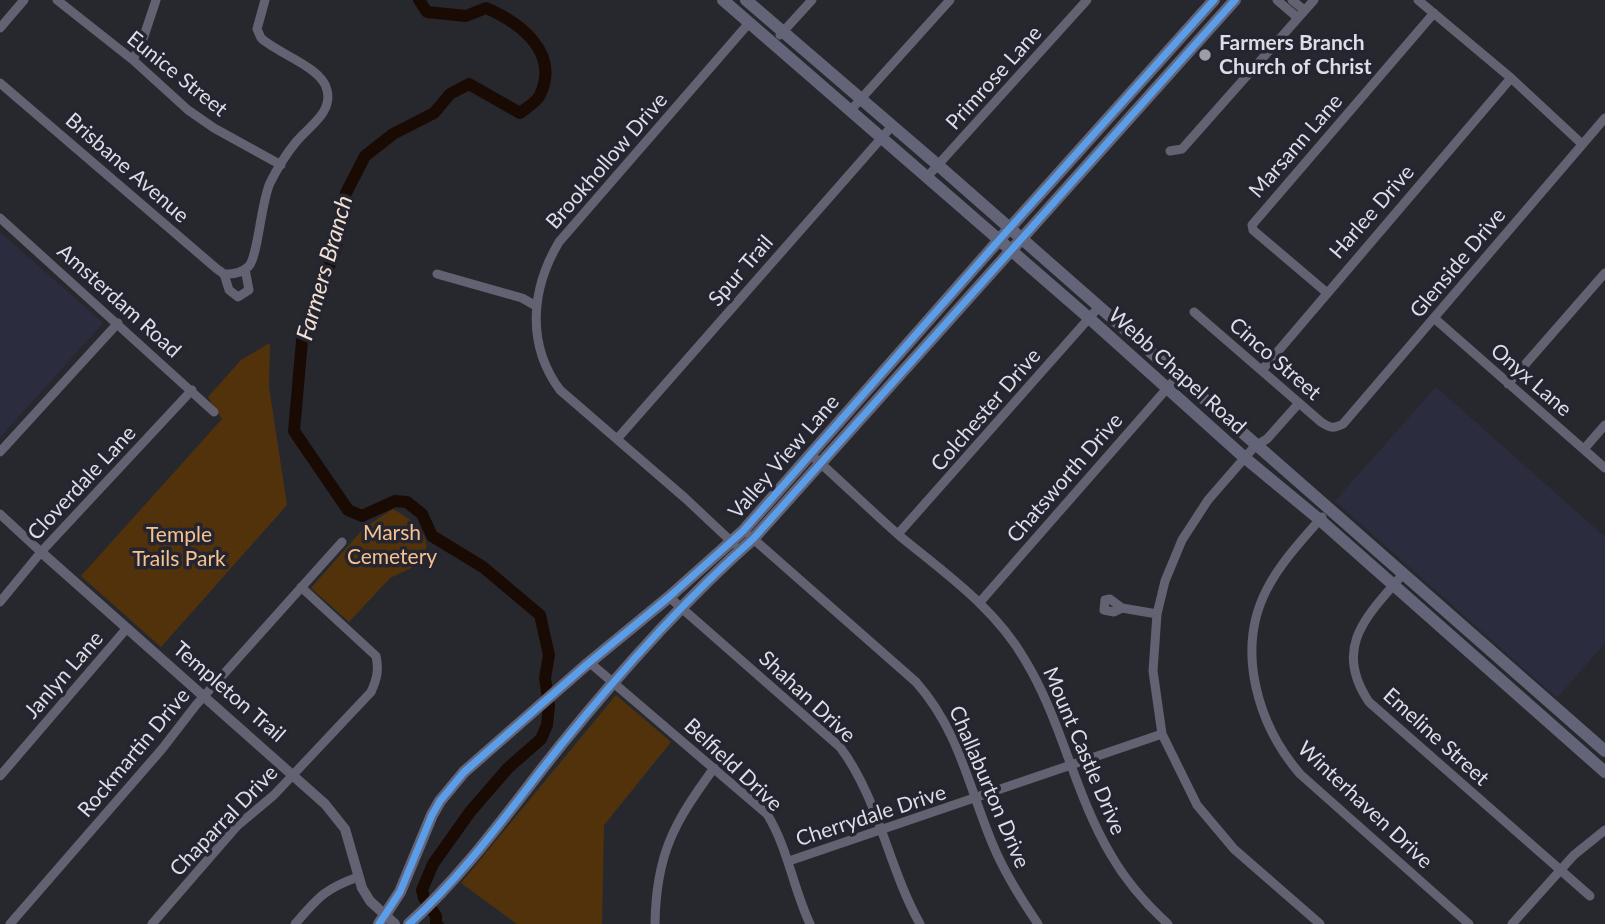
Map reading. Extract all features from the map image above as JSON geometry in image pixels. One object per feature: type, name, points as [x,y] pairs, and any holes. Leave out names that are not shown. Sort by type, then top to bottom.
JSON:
[{"type":"main road","name":"Webb Chapel Road","points":[[723,0],[1010,251],[1177,377],[1255,446],[1393,586],[1605,772]]},
{"type":"main road","name":"Webb Chapel Road","points":[[746,0],[1021,239],[1168,388],[1245,458],[1403,574],[1605,751]]},
{"type":"main road","name":"Valley View Lane","points":[[748,535],[810,454],[1214,0]]},
{"type":"main road","name":"Valley View Lane","points":[[412,922],[439,896],[613,682],[736,546],[821,463],[1235,0]]},
{"type":"main road","points":[[1092,138],[1103,147]]},
{"type":"main road","name":"Valley View Lane","points":[[388,917],[440,801],[464,772],[589,662],[736,546]]},
{"type":"main road","points":[[1426,615],[1436,603]]},
{"type":"main road","points":[[1538,715],[1549,702]]},
{"type":"street","points":[[0,28],[24,0]]},
{"type":"street","name":"Eunice Street","points":[[57,0],[197,116],[281,165]]},
{"type":"street","points":[[132,60],[143,39],[156,0]]},
{"type":"street","points":[[229,274],[245,269],[253,258],[260,213],[269,186],[296,142],[321,116],[326,108],[328,93],[317,73],[261,38],[257,29],[265,0]]},
{"type":"street","points":[[772,44],[812,0]]},
{"type":"street","points":[[850,111],[950,0]]},
{"type":"street","name":"Primrose Lane","points":[[928,177],[1087,0]]},
{"type":"street","points":[[1276,0],[1301,14]]},
{"type":"street","points":[[1292,0],[1301,14]]},
{"type":"street","points":[[1170,151],[1182,149],[1314,0]]},
{"type":"street","points":[[1418,0],[1511,78],[1582,144]]},
{"type":"street","name":"Marsann Lane","points":[[1326,292],[1253,230],[1252,225],[1434,13]]},
{"type":"street","name":"Brookhollow Drive","points":[[736,546],[685,498],[569,399],[553,380],[539,340],[536,306],[543,273],[559,242],[749,23]]},
{"type":"street","name":"Harlee Drive","points":[[1262,370],[1511,78]]},
{"type":"street","name":"Brisbane Avenue","points":[[0,83],[229,274],[229,290],[238,297],[248,290],[245,269]]},
{"type":"street","name":"Glenside Drive","points":[[1335,428],[1343,424],[1605,118]]},
{"type":"street","name":"Spur Trail","points":[[617,439],[892,126]]},
{"type":"street","name":"Amsterdam Road","points":[[0,218],[214,412]]},
{"type":"street","points":[[1508,384],[1605,273]]},
{"type":"street","points":[[437,274],[522,298],[536,306]]},
{"type":"street","name":"Cinco Street","points":[[1194,312],[1321,422],[1335,428]]},
{"type":"street","name":"Colchester Drive","points":[[898,534],[1094,313]]},
{"type":"street","name":"Onyx Lane","points":[[1434,318],[1605,468]]},
{"type":"street","points":[[0,452],[118,323]]},
{"type":"street","name":"Chatsworth Drive","points":[[980,602],[1177,377]]},
{"type":"street","name":"Cloverdale Lane","points":[[0,602],[41,552],[192,390]]},
{"type":"street","points":[[1299,403],[1268,439],[1255,446],[1208,500],[1182,540],[1165,581],[1157,614],[1153,671],[1162,734],[1197,805],[1234,849],[1320,924]]},
{"type":"street","points":[[1584,449],[1605,425]]},
{"type":"street","name":"Mount Castle Drive","points":[[810,454],[898,534],[980,602],[1010,636],[1044,693],[1110,853],[1123,875],[1168,924]]},
{"type":"street","name":"Templeton Trail","points":[[0,514],[329,808],[345,829],[358,877],[370,901],[388,917]]},
{"type":"street","name":"Winterhaven Drive","points":[[1324,515],[1280,567],[1260,604],[1255,626],[1253,674],[1265,717],[1287,759],[1300,774],[1469,924]]},
{"type":"street","name":"Challaburton Drive","points":[[748,535],[916,682],[928,696],[946,723],[1007,876],[1038,924]]},
{"type":"street","name":"Rockmartin Drive","points":[[10,924],[149,765],[205,696],[342,542]]},
{"type":"street","name":"Emeline Street","points":[[1403,574],[1360,628],[1354,642],[1354,673],[1360,689],[1369,702],[1590,896]]},
{"type":"street","name":"Chaparral Drive","points":[[152,924],[237,826],[274,795],[371,692],[379,669],[376,656],[301,587]]},
{"type":"street","name":"Shahan Drive","points":[[669,597],[840,747],[854,766],[898,877],[920,924]]},
{"type":"street","points":[[1122,608],[1157,614]]},
{"type":"street","name":"Janlyn Lane","points":[[0,776],[127,628]]},
{"type":"street","name":"Belfield Drive","points":[[589,662],[767,814],[778,831],[810,924]]},
{"type":"street","name":"Cherrydale Drive","points":[[789,861],[1162,734]]},
{"type":"street","points":[[655,924],[655,900],[664,853],[679,817],[714,768]]},
{"type":"street","points":[[1512,924],[1560,870],[1589,841],[1605,830]]},
{"type":"street","points":[[295,924],[320,896],[333,886],[358,877]]},
{"type":"shaded area","points":[[0,232],[103,323],[0,437]]},
{"type":"shaded area","points":[[1436,387],[1605,537],[1605,643],[1557,698],[1335,501]]},
{"type":"green space","name":"Temple Trails Park","points":[[270,343],[269,387],[287,505],[161,647],[81,576],[222,419],[208,397],[241,360]]},
{"type":"green space","name":"Marsh Cemetery","points":[[393,509],[416,524],[424,535],[426,561],[390,578],[349,622],[311,588],[364,528]]},
{"type":"green space","points":[[616,695],[671,742],[604,825],[602,924],[517,924],[461,883]]},
{"type":"waterway","name":"Farmers Branch","points":[[419,0],[427,12],[466,16],[486,8],[512,22],[534,41],[541,53],[545,80],[539,98],[520,113],[469,84],[450,94],[434,113],[393,134],[365,156],[346,193],[336,247],[302,341],[294,431],[348,510],[362,516],[395,501],[407,502],[422,514],[432,536],[483,567],[540,615],[549,655],[545,678],[549,706],[547,725],[541,739],[508,768],[470,812],[433,864],[422,890],[436,916],[436,924]]},
{"type":"waterway","name":"Farmers Branch","points":[[436,922],[443,923]]},
{"type":"cycle path","points":[[379,924],[400,892],[432,815],[464,772],[743,531],[1214,0]]},
{"type":"cycle path","points":[[409,924],[470,861],[629,664],[701,588],[753,539],[1235,0]]},
{"type":"place","name":"Farmers Branch Church of Christ","points":[[1205,55]]}]
